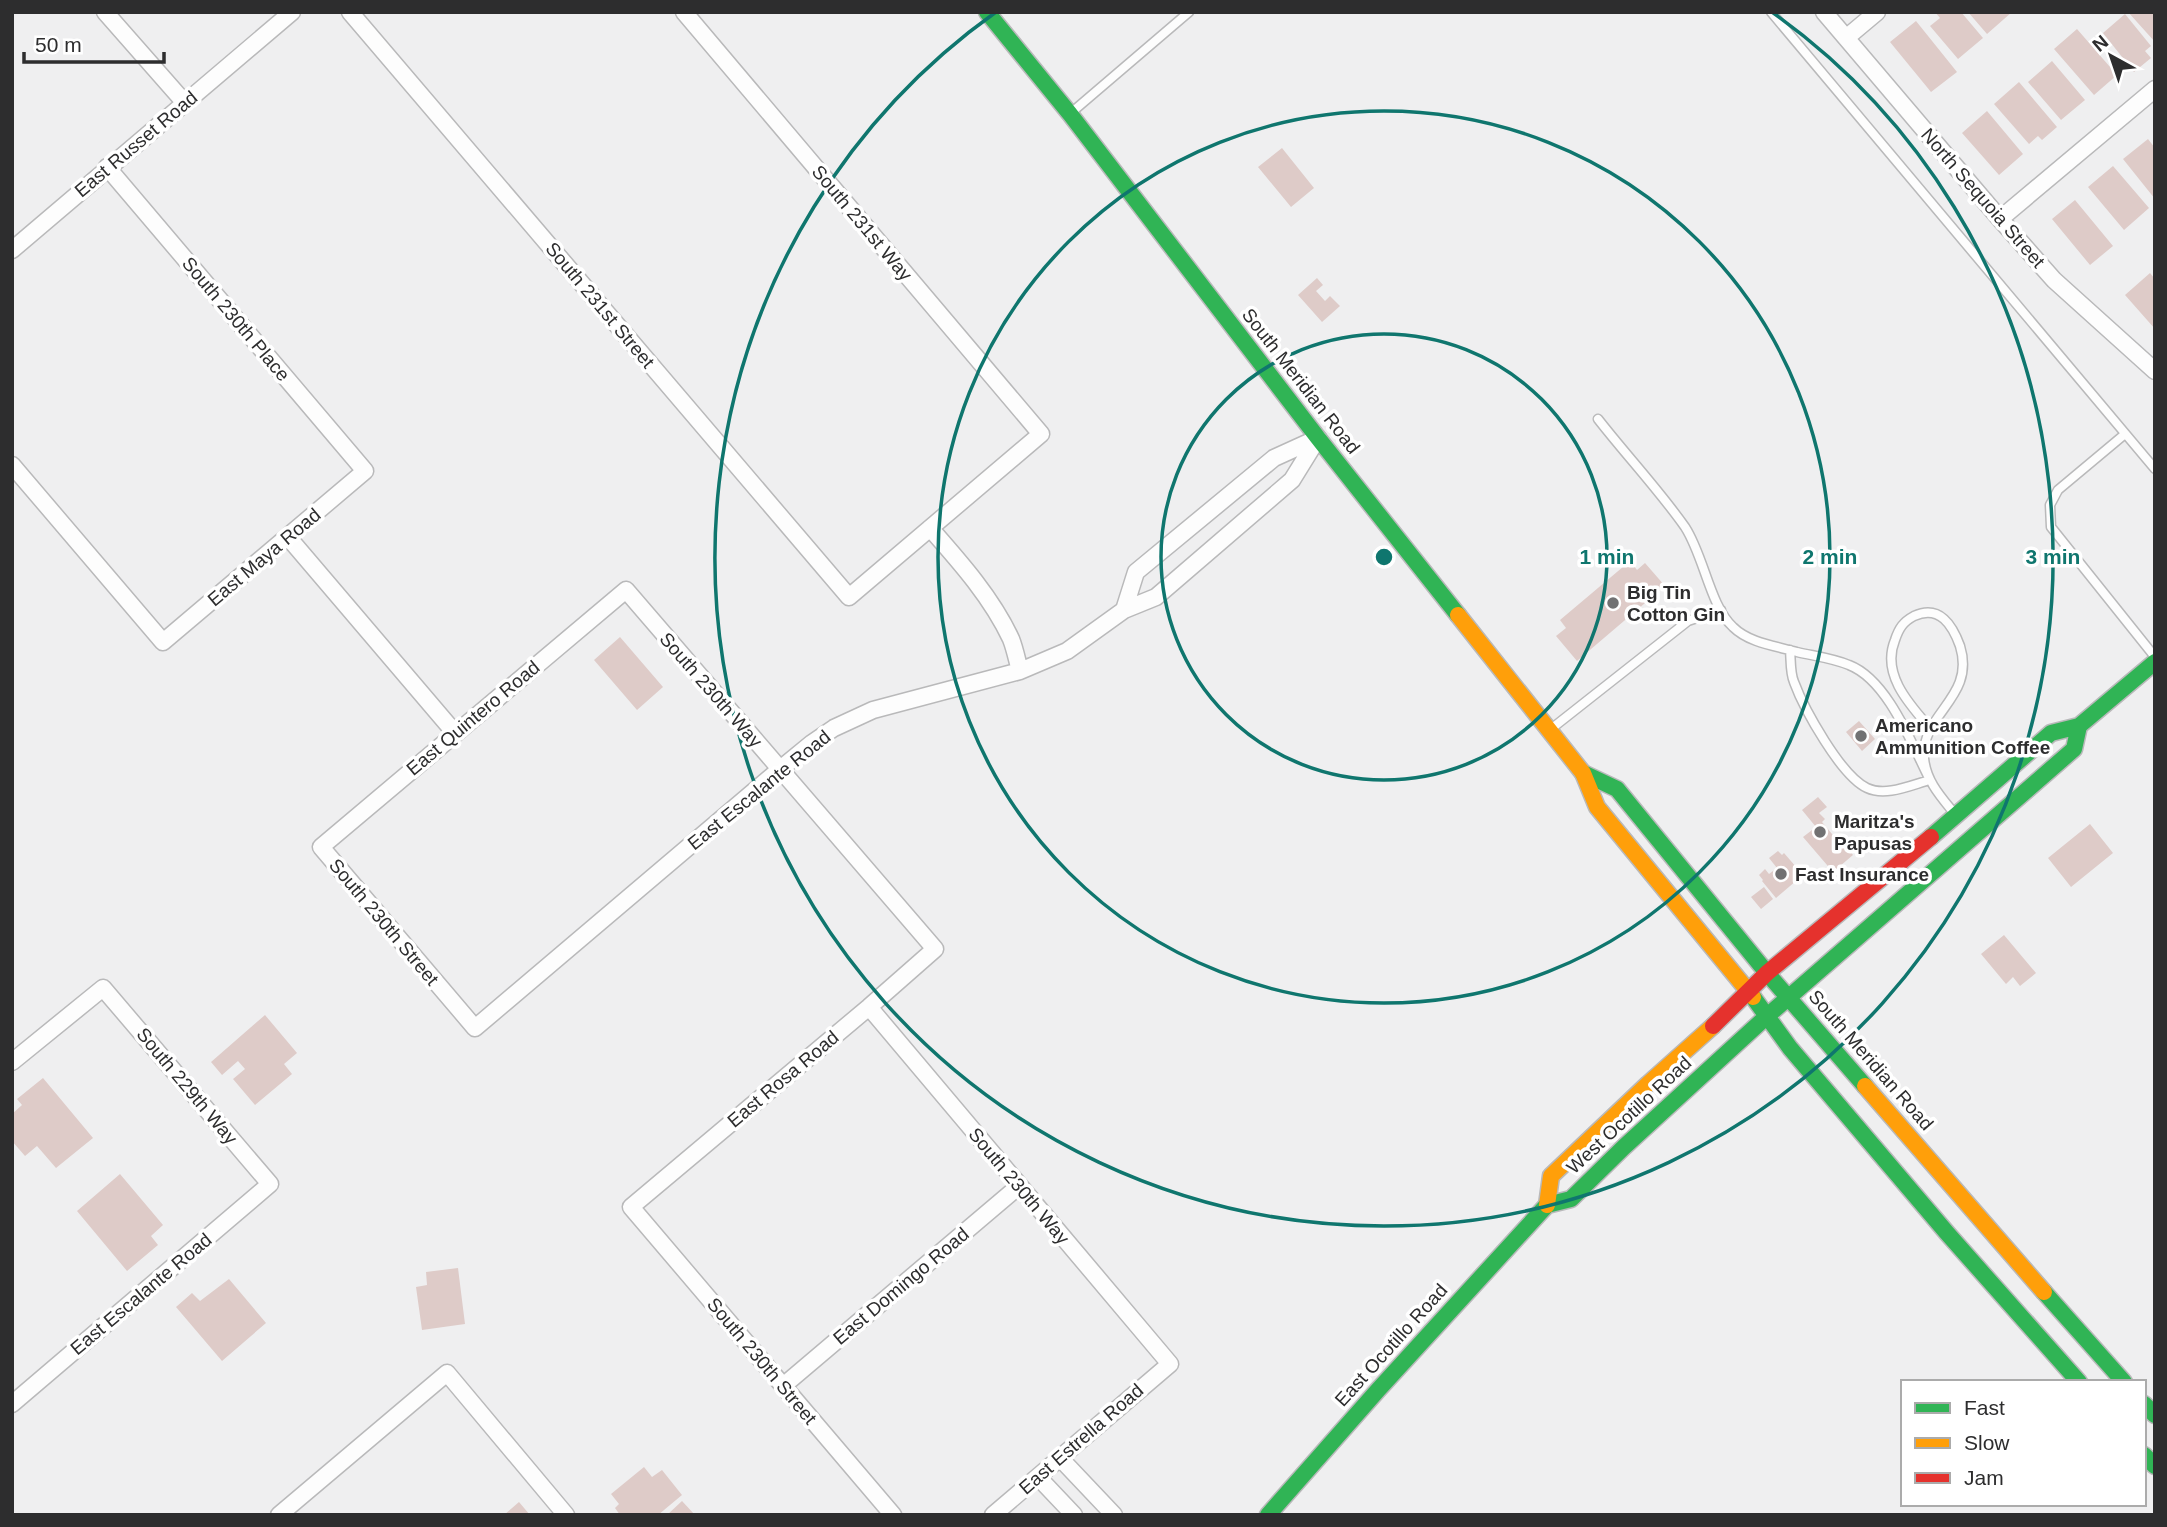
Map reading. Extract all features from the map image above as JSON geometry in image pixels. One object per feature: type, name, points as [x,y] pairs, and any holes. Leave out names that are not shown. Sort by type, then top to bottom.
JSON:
[{"type":"street","points":[[105,12],[184,103]]},
{"type":"street","name":"East Russet Road","points":[[12,250],[292,12]]},
{"type":"street","name":"South 231st Street","points":[[350,12],[849,597],[930,528]]},
{"type":"street","name":"South 231st Way","points":[[684,12],[1041,434],[930,528]]},
{"type":"street","name":"South Meridian Road","points":[[987,12],[1070,114],[1318,438],[1583,773],[1597,807],[1625,844],[1748,990],[1799,1059],[2076,1380]]},
{"type":"street","name":"North Sequoia Street","points":[[1824,12],[2054,280],[2155,371]]},
{"type":"street","points":[[1846,38],[1877,12]]},
{"type":"street","points":[[2000,219],[2155,89]]},
{"type":"street","name":"South 230th Place","points":[[107,167],[365,471]]},
{"type":"street","points":[[1124,610],[1136,572],[1274,458],[1318,438]]},
{"type":"street","name":"East Escalante Road","points":[[475,1028],[811,743],[834,728],[873,710],[1020,671],[1066,652],[1124,610],[1156,597],[1292,480],[1318,438]]},
{"type":"street","name":"East Maya Road","points":[[12,465],[163,642],[365,471]]},
{"type":"street","points":[[930,528],[968,572],[990,605],[1011,639],[1020,671]]},
{"type":"street","points":[[288,537],[455,733]]},
{"type":"street","name":"East Quintero Road","points":[[321,847],[626,590]]},
{"type":"street","name":"South 230th Way","points":[[626,590],[935,949]]},
{"type":"street","name":"West Ocotillo Road","points":[[2079,726],[2074,750],[1766,1017],[1633,1138],[1571,1199],[1547,1205],[1551,1176],[1725,1016],[1767,972],[2052,733],[2079,726],[2155,659]]},
{"type":"street","name":"South Meridian Road","points":[[1583,773],[1617,789],[1767,972],[2122,1380]]},
{"type":"street","name":"South 230th Street","points":[[321,847],[475,1028]]},
{"type":"street","name":"East Rosa Road","points":[[631,1207],[935,949]]},
{"type":"street","name":"South 229th Way","points":[[12,1062],[103,988],[270,1184]]},
{"type":"street","name":"South 230th Way","points":[[869,1007],[1170,1364]]},
{"type":"street","name":"East Escalante Road","points":[[12,1404],[270,1184]]},
{"type":"street","name":"East Domingo Road","points":[[783,1386],[1019,1186]]},
{"type":"street","name":"East Ocotillo Road","points":[[1268,1515],[1547,1205]]},
{"type":"street","name":"South 230th Street","points":[[631,1207],[893,1515]]},
{"type":"street","name":"East Estrella Road","points":[[993,1515],[1170,1364]]},
{"type":"street","points":[[279,1515],[447,1373],[566,1515]]},
{"type":"street","points":[[1060,1458],[1114,1515]]},
{"type":"street","points":[[1038,1477],[1074,1515]]},
{"type":"lane","points":[[1070,114],[1189,12]]},
{"type":"lane","points":[[1771,12],[2155,469]]},
{"type":"lane","points":[[1598,419],[1685,527],[1695,544],[1715,601],[1732,627],[1754,640],[1850,665],[1864,675],[1878,688],[1895,711],[1930,780]]},
{"type":"lane","points":[[2125,434],[2058,490],[2050,505],[2051,527],[2155,659]]},
{"type":"lane","points":[[1548,731],[1688,621],[1721,610]]},
{"type":"lane","points":[[1930,728],[1902,693],[1893,675],[1891,657],[1893,643],[1904,621],[1921,613],[1932,612],[1941,616],[1951,626],[1962,652],[1960,685],[1930,728],[1924,757],[1933,788],[1956,816]]},
{"type":"lane","points":[[1790,650],[1793,680],[1799,694],[1833,752],[1852,777],[1868,789],[1888,792],[1930,780]]},
{"type":"building","points":[[1935,12],[1961,12],[1983,38],[1958,59],[1930,26],[1940,18]]},
{"type":"building","points":[[1968,12],[2012,12],[1987,34]]},
{"type":"building","points":[[2128,12],[2155,12],[2155,42]]},
{"type":"building","points":[[2125,14],[2151,46],[2145,51],[2151,58],[2134,72],[2103,33]]},
{"type":"building","points":[[1916,21],[1957,72],[1931,92],[1890,42]]},
{"type":"building","points":[[2077,29],[2117,75],[2094,95],[2054,49]]},
{"type":"building","points":[[2052,61],[2085,100],[2061,120],[2028,82]]},
{"type":"building","points":[[2019,82],[2057,127],[2042,140],[2038,136],[2029,144],[1994,104]]},
{"type":"building","points":[[1987,111],[2023,154],[1999,175],[1962,133]]},
{"type":"building","points":[[2148,139],[2155,148],[2155,199],[2123,159]]},
{"type":"building","points":[[1282,148],[1314,188],[1291,207],[1258,167]]},
{"type":"building","points":[[2113,166],[2149,208],[2124,230],[2088,187]]},
{"type":"building","points":[[2075,200],[2113,246],[2090,265],[2052,219]]},
{"type":"building","points":[[2150,273],[2155,279],[2155,329],[2125,295]]},
{"type":"building","points":[[1317,278],[1323,285],[1316,291],[1325,301],[1330,296],[1340,306],[1322,322],[1298,295]]},
{"type":"building","name":"Big Tin Cotton Gin","points":[[1630,561],[1637,570],[1645,563],[1665,586],[1577,661],[1556,636],[1566,628],[1560,620]]},
{"type":"building","points":[[620,637],[663,687],[637,710],[594,660]]},
{"type":"building","name":"Americano Ammunition Coffee","points":[[1859,721],[1875,739],[1862,751],[1846,732]]},
{"type":"building","name":"Maritza's Papusas","points":[[1818,797],[1827,807],[1819,813],[1825,819],[1822,822],[1853,855],[1833,872],[1803,837],[1816,827],[1802,810]]},
{"type":"building","points":[[2090,824],[2113,853],[2071,887],[2048,858]]},
{"type":"building","name":"Fast Insurance","points":[[1778,851],[1782,855],[1784,853],[1803,875],[1776,898],[1759,875],[1765,869],[1769,874],[1777,868],[1769,858]]},
{"type":"building","points":[[1764,887],[1773,899],[1761,909],[1751,897]]},
{"type":"building","points":[[2004,935],[2036,973],[2020,986],[2013,977],[2006,984],[1981,954]]},
{"type":"building","points":[[265,1015],[297,1053],[284,1064],[292,1074],[255,1105],[233,1079],[245,1069],[238,1061],[222,1075],[211,1062]]},
{"type":"building","points":[[43,1078],[93,1138],[56,1168],[37,1146],[25,1156],[12,1141],[12,1114],[22,1105],[17,1099]]},
{"type":"building","points":[[120,1174],[163,1225],[151,1236],[158,1245],[127,1271],[77,1211]]},
{"type":"building","points":[[458,1268],[465,1324],[422,1330],[416,1287],[427,1285],[426,1272]]},
{"type":"building","points":[[229,1279],[266,1323],[222,1361],[176,1307],[192,1293],[200,1301]]},
{"type":"building","points":[[644,1467],[652,1477],[662,1470],[682,1495],[658,1515],[620,1515],[615,1508],[619,1504],[611,1494]]},
{"type":"building","points":[[682,1501],[695,1515],[667,1515]]},
{"type":"building","points":[[519,1502],[530,1515],[504,1515]]},
{"type":"traffic: fast","points":[[987,12],[1070,114],[1318,438],[1458,615]]},
{"type":"traffic: fast","points":[[1931,837],[2051,733],[2079,726],[2155,662]]},
{"type":"traffic: fast","points":[[1547,1205],[1571,1199],[1766,1017],[2074,749],[2079,726]]},
{"type":"traffic: fast","points":[[1583,773],[1617,789],[1767,973],[1865,1086]]},
{"type":"traffic: fast","points":[[1753,997],[1790,1048],[1947,1233],[2077,1380]]},
{"type":"traffic: fast","points":[[1268,1515],[1547,1205]]},
{"type":"traffic: fast","points":[[2044,1292],[2122,1380]]},
{"type":"traffic: fast","points":[[2146,1406],[2155,1415]]},
{"type":"traffic: fast","points":[[2146,1457],[2155,1466]]},
{"type":"traffic: slow","points":[[1458,615],[1583,773],[1597,807],[1753,997]]},
{"type":"traffic: slow","points":[[1547,1205],[1551,1176],[1713,1026]]},
{"type":"traffic: slow","points":[[1865,1086],[2044,1292]]},
{"type":"traffic: jam","points":[[1713,1026],[1767,973],[1931,837]]},
{"type":"place","name":"Big Tin Cotton Gin","points":[[1613,603]]},
{"type":"place","name":"Americano Ammunition Coffee","points":[[1861,736]]},
{"type":"place","name":"Maritza's Papusas","points":[[1820,832]]},
{"type":"place","name":"Fast Insurance","points":[[1781,874]]}]
